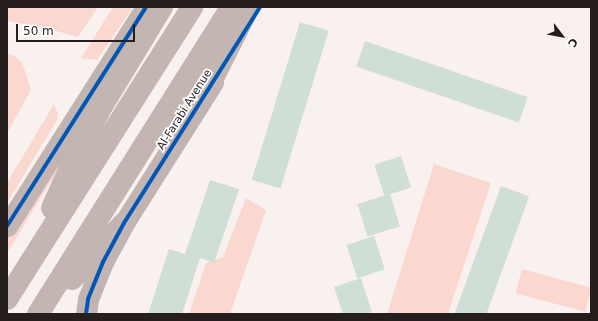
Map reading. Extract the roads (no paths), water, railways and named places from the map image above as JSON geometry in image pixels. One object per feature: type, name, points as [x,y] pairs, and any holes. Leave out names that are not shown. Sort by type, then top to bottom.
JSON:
[{"type":"main road","points":[[12,290],[84,139],[102,106],[162,7]]},
{"type":"main road","points":[[12,290],[192,7]]},
{"type":"main road","name":"Al-Farabi Avenue","points":[[39,314],[230,7]]},
{"type":"main road","points":[[204,96],[249,7]]},
{"type":"main road","points":[[39,314],[124,223]]},
{"type":"street","points":[[7,226],[146,7]]},
{"type":"street","name":"Al-Farabi Avenue","points":[[86,314],[88,299],[103,262],[124,223],[260,7]]}]
